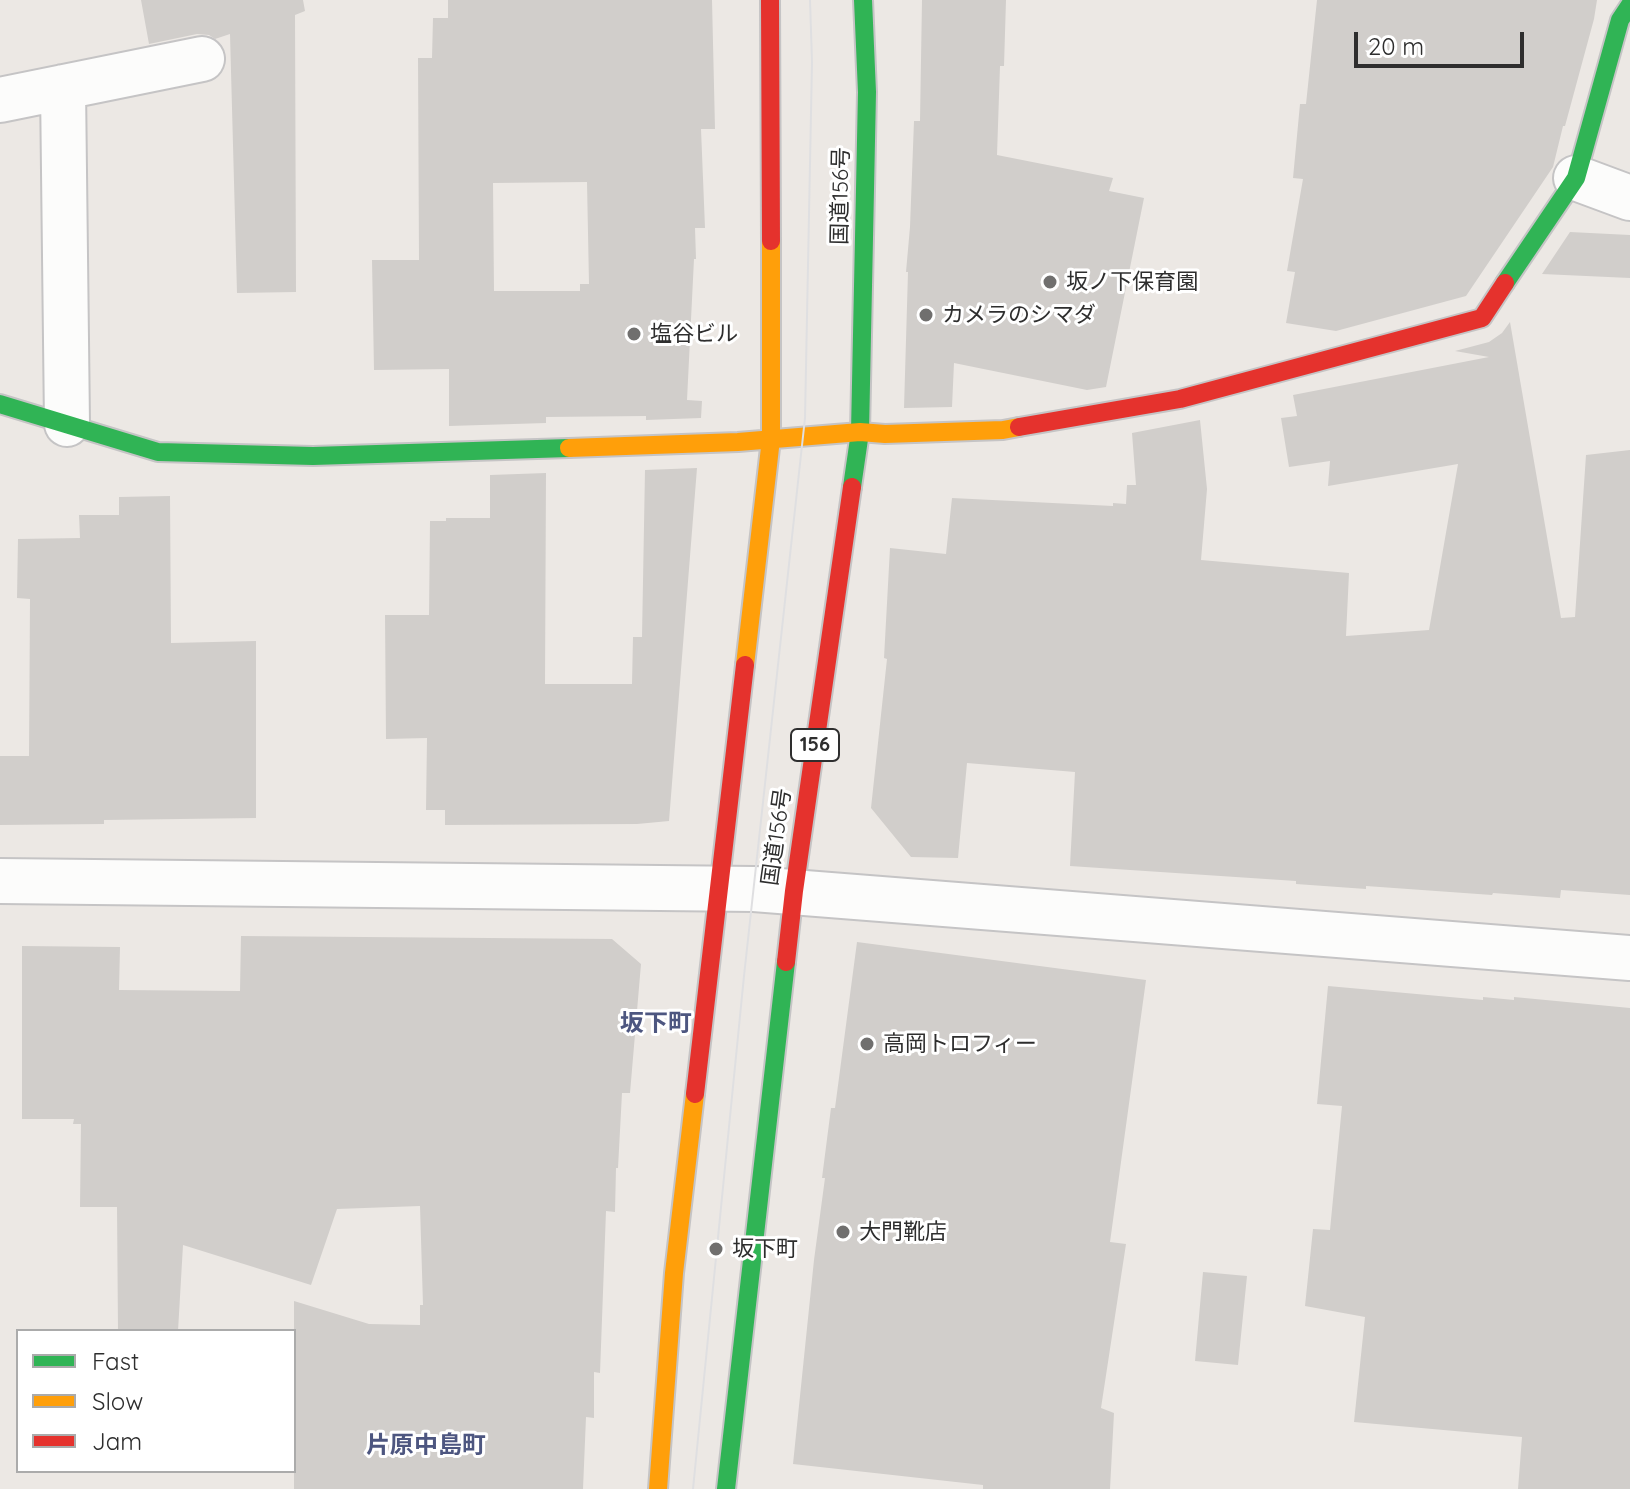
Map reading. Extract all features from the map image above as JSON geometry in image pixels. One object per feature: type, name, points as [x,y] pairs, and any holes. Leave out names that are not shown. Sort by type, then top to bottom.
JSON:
[{"type":"main road","points":[[658,1489],[674,1273],[771,439],[770,0]]},
{"type":"main road","name":"国道156号","points":[[726,1489],[794,891],[860,432],[867,92],[863,0]]},
{"type":"main road","points":[[0,404],[158,452],[313,456],[738,442],[860,432],[1003,430],[1180,399],[1482,318],[1576,178],[1620,20],[1630,5]]},
{"type":"street","points":[[0,100],[202,59]]},
{"type":"street","points":[[63,87],[67,424]]},
{"type":"street","points":[[1576,178],[1630,198]]},
{"type":"street","points":[[0,881],[794,891],[1630,958]]},
{"type":"building","points":[[141,0],[303,0],[305,11],[295,15],[296,292],[237,293],[230,34],[215,39],[197,34],[149,44]]},
{"type":"building","points":[[448,0],[712,0],[715,129],[701,129],[705,228],[695,228],[696,259],[687,400],[702,401],[701,418],[546,417],[546,423],[449,426],[449,369],[374,370],[372,260],[419,260],[418,58],[432,58],[433,18],[448,18]],"holes":[[[587,182],[589,284],[580,284],[580,291],[494,291],[493,183]]]},
{"type":"building","points":[[922,0],[1006,0],[997,155],[1113,178],[1109,191],[1144,198],[1106,387],[1087,390],[954,363],[952,407],[904,408],[906,272],[914,121],[920,121]]},
{"type":"building","points":[[1317,0],[1597,0],[1553,167],[1466,296],[1336,331],[1286,323],[1295,272],[1287,271],[1303,179],[1293,178],[1300,104],[1306,104]]},
{"type":"building","points":[[1570,232],[1630,235],[1630,278],[1542,274]]},
{"type":"building","points":[[1510,322],[1561,618],[1575,617],[1586,455],[1630,450],[1630,895],[1561,890],[1560,898],[1366,886],[1366,889],[1296,884],[1296,881],[1070,866],[1075,772],[967,763],[958,858],[911,857],[871,808],[887,659],[884,658],[890,548],[946,554],[952,498],[1113,506],[1113,503],[1126,504],[1127,485],[1136,485],[1132,433],[1200,420],[1207,489],[1201,560],[1349,573],[1346,636],[1429,630],[1458,464],[1328,486],[1330,461],[1289,467],[1281,418],[1297,416],[1293,395],[1489,357],[1455,351],[1489,342],[1502,333]]},
{"type":"building","points":[[697,468],[669,821],[637,824],[445,825],[445,810],[426,810],[427,738],[386,739],[385,615],[429,615],[430,521],[490,518],[490,475],[546,473],[545,684],[632,684],[633,637],[642,637],[645,470]]},
{"type":"building","points":[[170,496],[171,643],[256,641],[256,818],[0,825],[0,756],[29,756],[30,599],[17,598],[18,539],[80,538],[79,515],[119,515],[119,497]]},
{"type":"building","points":[[241,936],[612,939],[641,964],[630,1093],[622,1093],[615,1212],[606,1211],[600,1373],[594,1372],[594,1418],[586,1417],[583,1489],[294,1489],[294,1301],[369,1324],[420,1325],[420,1305],[423,1305],[420,1206],[337,1209],[311,1285],[183,1245],[178,1329],[118,1329],[117,1207],[80,1207],[81,1124],[73,1124],[74,1119],[22,1119],[22,946],[120,947],[119,990],[240,991]]},
{"type":"building","points":[[857,942],[1146,980],[1110,1242],[1126,1244],[1101,1408],[1114,1413],[1110,1489],[983,1489],[983,1485],[793,1464],[825,1178],[822,1178],[831,1108],[835,1108]]},
{"type":"building","points":[[1328,986],[1483,1000],[1483,997],[1514,1000],[1514,997],[1630,1008],[1630,1489],[1518,1489],[1522,1437],[1354,1422],[1365,1317],[1305,1306],[1313,1229],[1330,1230],[1342,1106],[1317,1104]]},
{"type":"building","points":[[1203,1272],[1247,1276],[1238,1365],[1195,1361]]},
{"type":"tram line","points":[[693,1489],[744,976],[805,418],[812,62],[810,0]]},
{"type":"traffic: fast","points":[[852,487],[860,432],[867,92],[863,0]]},
{"type":"traffic: fast","points":[[1505,283],[1576,178],[1620,20],[1630,5]]},
{"type":"traffic: fast","points":[[0,404],[158,452],[313,456],[569,448]]},
{"type":"traffic: fast","points":[[726,1489],[786,962]]},
{"type":"traffic: slow","points":[[745,665],[771,439],[771,241]]},
{"type":"traffic: slow","points":[[569,448],[738,442],[860,432],[885,434],[1019,427]]},
{"type":"traffic: slow","points":[[658,1489],[674,1273],[695,1094]]},
{"type":"traffic: jam","points":[[770,0],[771,241]]},
{"type":"traffic: jam","points":[[1019,427],[1180,399],[1482,318],[1505,283]]},
{"type":"traffic: jam","points":[[786,962],[852,487]]},
{"type":"traffic: jam","points":[[695,1094],[745,665]]},
{"type":"place","name":"坂ノ下保育園","points":[[1050,282]]},
{"type":"place","name":"カメラのシマダ","points":[[926,315]]},
{"type":"place","name":"塩谷ビル","points":[[634,334]]},
{"type":"place","name":"高岡トロフィー","points":[[867,1044]]},
{"type":"place","name":"大門靴店","points":[[843,1232]]},
{"type":"place","name":"坂下町","points":[[716,1249]]},
{"type":"district","name":"坂下町","points":[[656,1024]]},
{"type":"district","name":"片原中島町","points":[[426,1446]]}]
